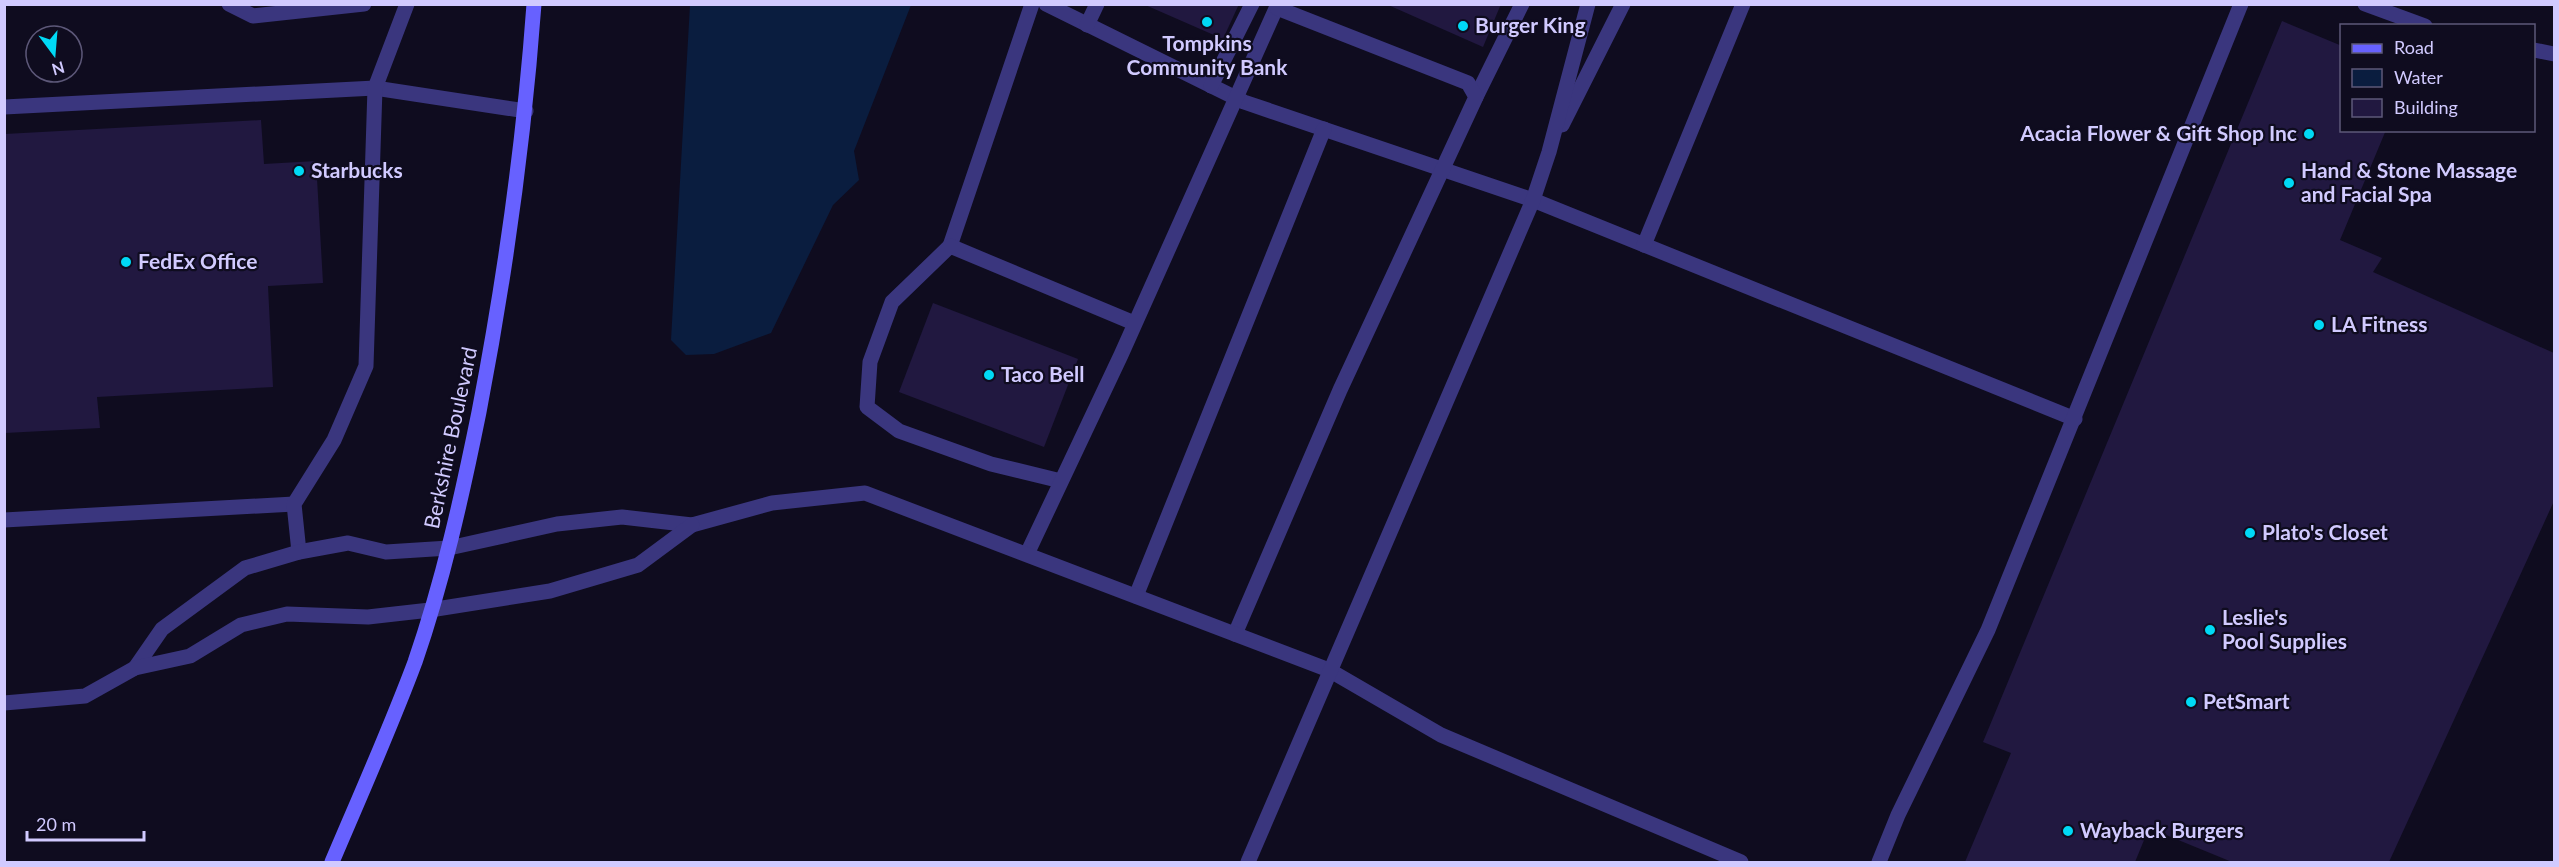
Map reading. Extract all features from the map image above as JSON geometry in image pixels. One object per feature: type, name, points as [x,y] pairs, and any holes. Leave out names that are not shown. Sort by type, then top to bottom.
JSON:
[{"type":"main road","name":"Berkshire Boulevard","points":[[332,862],[415,661],[449,548],[493,338],[514,208],[526,111],[534,4]]},
{"type":"lane","points":[[229,4],[253,16],[364,4]]},
{"type":"lane","points":[[299,552],[294,504],[334,440],[366,366],[375,88],[407,4]]},
{"type":"lane","points":[[1032,4],[950,246],[892,302],[870,362],[867,407],[899,431],[991,464],[1061,481]]},
{"type":"lane","points":[[1046,4],[1235,98],[1533,200],[2075,419]]},
{"type":"lane","points":[[1088,25],[1097,4]]},
{"type":"lane","points":[[1211,86],[1252,4]]},
{"type":"lane","points":[[1235,634],[1340,390],[1476,97],[1522,4]]},
{"type":"lane","points":[[1248,862],[1533,200],[1549,152],[1588,4]]},
{"type":"lane","points":[[1549,152],[1623,4]]},
{"type":"lane","points":[[1644,245],[1743,4]]},
{"type":"lane","points":[[1879,862],[1898,815],[1988,630],[2241,4]]},
{"type":"lane","points":[[2365,4],[2420,24]]},
{"type":"lane","points":[[1027,554],[1277,6],[1468,83],[1476,97]]},
{"type":"lane","points":[[2535,50],[2554,54]]},
{"type":"lane","points":[[4,107],[375,88],[526,111]]},
{"type":"lane","points":[[1136,596],[1324,129]]},
{"type":"lane","points":[[950,246],[1134,323]]},
{"type":"lane","points":[[4,703],[85,696],[135,668],[190,656],[241,625],[287,614],[368,617],[430,610],[550,591],[638,566],[692,525],[772,503],[865,493],[1329,670],[1441,735],[1741,862]]},
{"type":"lane","points":[[4,520],[294,504]]},
{"type":"lane","points":[[135,668],[162,629],[245,568],[299,552],[348,543],[386,552],[449,548],[557,524],[622,517],[692,525]]},
{"type":"water","points":[[690,5],[911,5],[854,151],[859,180],[833,205],[771,333],[714,354],[686,355],[671,340]]},
{"type":"building","name":"Tompkins Community Bank","points":[[1143,4],[1239,4],[1223,39]]},
{"type":"building","name":"Burger King","points":[[1386,4],[1501,4],[1483,47]]},
{"type":"building","points":[[2282,21],[2340,45],[2340,132],[2385,132],[2340,240],[2382,258],[2373,272],[2554,353],[2554,501],[2389,862],[2232,862],[2149,828],[2135,862],[1965,862],[2011,753],[1983,742]]},
{"type":"building","points":[[261,120],[264,164],[316,161],[323,283],[268,286],[273,387],[97,397],[100,428],[5,433],[5,134]]},
{"type":"building","name":"Taco Bell","points":[[933,303],[1078,359],[1044,447],[899,392]]},
{"type":"place","name":"Tompkins Community Bank","points":[[1207,22]]},
{"type":"place","name":"Burger King","points":[[1463,26]]},
{"type":"place","name":"Acacia Flower & Gift Shop Inc","points":[[2309,134]]},
{"type":"place","name":"Starbucks","points":[[299,171]]},
{"type":"place","name":"Hand & Stone Massage and Facial Spa","points":[[2289,183]]},
{"type":"place","name":"FedEx Office","points":[[126,262]]},
{"type":"place","name":"LA Fitness","points":[[2319,325]]},
{"type":"place","name":"Taco Bell","points":[[989,375]]},
{"type":"place","name":"Plato's Closet","points":[[2250,533]]},
{"type":"place","name":"Leslie's Pool Supplies","points":[[2210,630]]},
{"type":"place","name":"PetSmart","points":[[2191,702]]},
{"type":"place","name":"Wayback Burgers","points":[[2068,831]]}]
